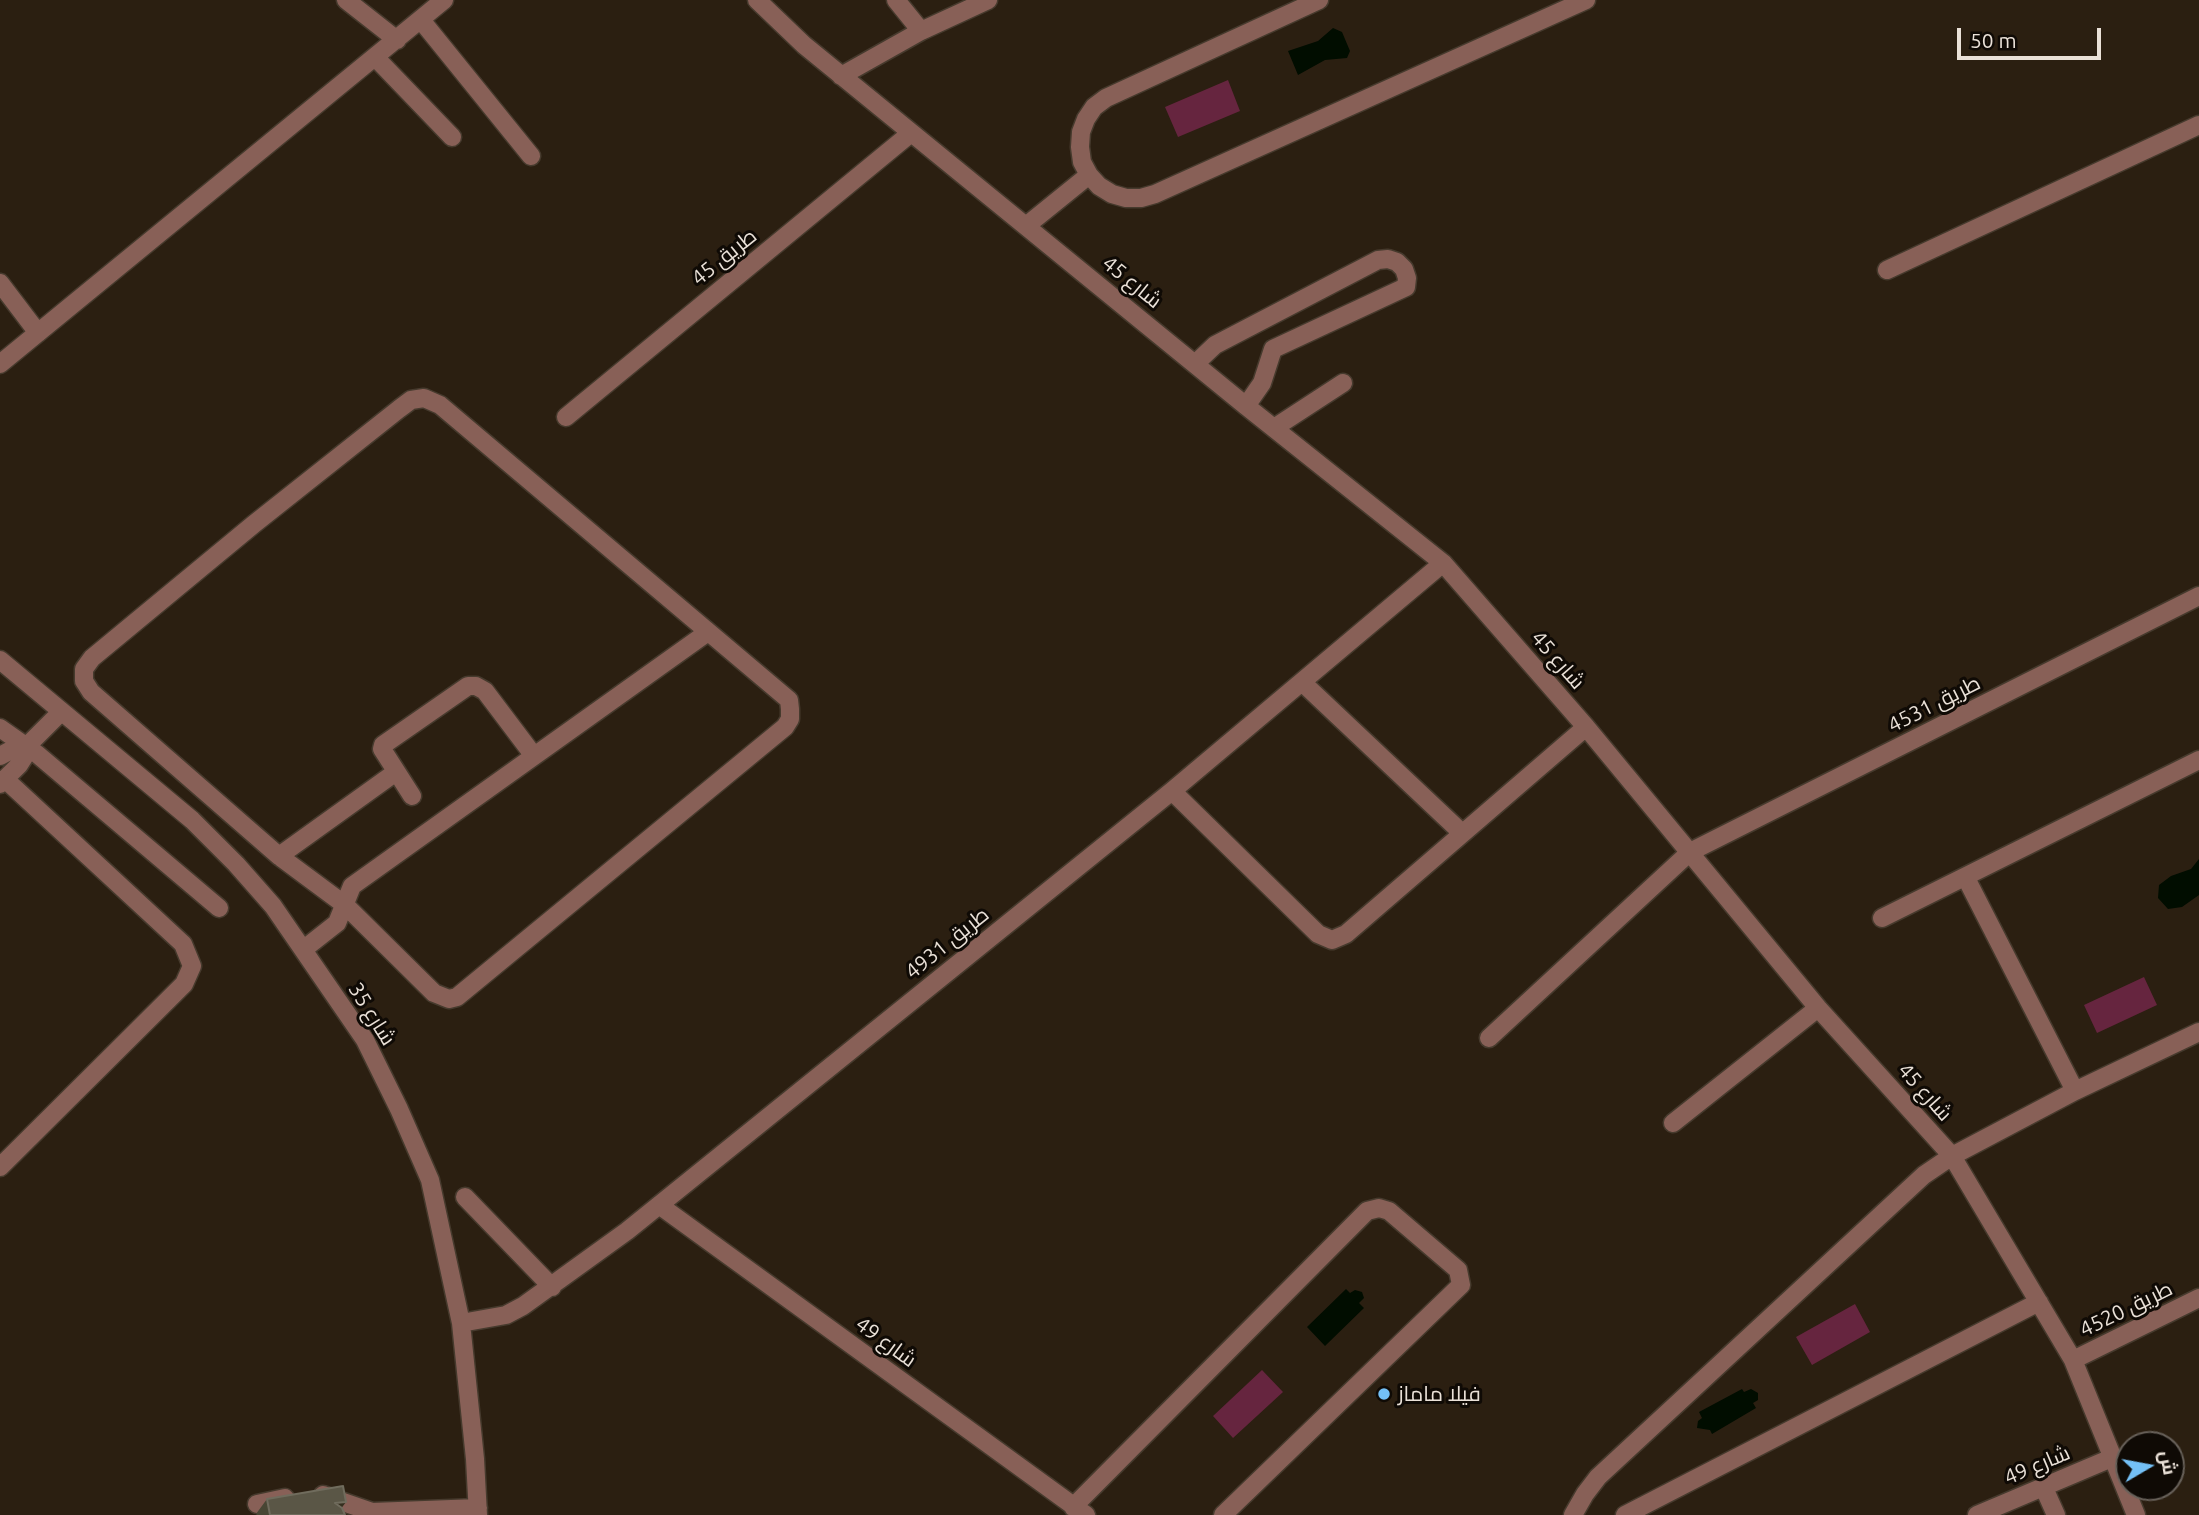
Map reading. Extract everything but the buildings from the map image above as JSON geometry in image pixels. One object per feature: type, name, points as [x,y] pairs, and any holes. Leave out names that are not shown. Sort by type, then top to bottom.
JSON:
[{"type":"street","points":[[346,0],[397,40]]},
{"type":"street","points":[[0,364],[444,0]]},
{"type":"street","name":"شارع 45","points":[[757,0],[804,46],[1196,363],[1245,406],[1443,563],[1586,727],[1818,1008],[1952,1156],[2073,1360],[2136,1515]]},
{"type":"street","points":[[896,0],[921,31]]},
{"type":"street","points":[[841,76],[921,31],[989,0]]},
{"type":"street","points":[[1319,0],[1106,98],[1090,113],[1081,132],[1081,155],[1089,175],[1099,186],[1112,194],[1126,198],[1155,194],[1586,0]]},
{"type":"street","points":[[421,20],[531,156]]},
{"type":"street","points":[[375,57],[452,137]]},
{"type":"street","points":[[1888,270],[2199,125]]},
{"type":"street","name":"طريق 45","points":[[566,417],[911,133]]},
{"type":"street","points":[[1026,226],[1089,175]]},
{"type":"street","points":[[1196,363],[1215,345],[1378,260],[1388,259],[1404,268],[1406,287],[1273,349],[1262,383],[1245,406]]},
{"type":"street","points":[[0,283],[38,333]]},
{"type":"street","points":[[1249,326],[1273,349]]},
{"type":"street","points":[[1274,428],[1343,383]]},
{"type":"street","points":[[424,398],[440,405],[708,632],[789,700],[790,719],[785,727],[457,997],[449,999],[434,993],[345,905],[279,856],[91,692],[84,681],[84,669],[92,658],[254,524],[411,400],[424,398]]},
{"type":"street","name":"طريق 4931","points":[[461,1324],[506,1315],[552,1287],[659,1205],[1172,791],[1443,563]]},
{"type":"street","name":"طريق 4531","points":[[1489,1038],[1690,852],[2199,596]]},
{"type":"street","points":[[304,950],[337,923],[352,886],[708,632]]},
{"type":"street","name":"شارع 35","points":[[0,660],[192,820],[236,864],[273,906],[365,1040],[430,1180],[461,1324],[478,1512]]},
{"type":"street","points":[[1303,683],[1462,833]]},
{"type":"street","points":[[412,796],[382,749],[383,745],[468,686],[476,685],[485,691],[534,756]]},
{"type":"street","points":[[0,756],[27,746],[61,712]]},
{"type":"street","points":[[1172,791],[1318,934],[1332,940],[1346,934],[1586,727]]},
{"type":"street","points":[[0,728],[27,746],[219,908]]},
{"type":"street","points":[[0,1167],[184,984],[192,966],[183,944],[3,781],[19,765],[26,754],[27,746]]},
{"type":"street","points":[[1882,918],[2199,760]]},
{"type":"street","points":[[279,856],[396,772]]},
{"type":"street","points":[[1966,878],[2075,1091]]},
{"type":"street","points":[[1673,1123],[1818,1008]]},
{"type":"street","points":[[1573,1515],[1598,1477],[1924,1175],[1952,1156],[2075,1091],[2199,1032]]},
{"type":"street","points":[[465,1197],[552,1287]]},
{"type":"street","name":"شارع 49","points":[[659,1205],[1080,1511]]},
{"type":"street","points":[[1080,1511],[1367,1211],[1379,1208],[1389,1211],[1458,1270],[1461,1285],[1223,1515]]},
{"type":"street","name":"طريق 4520","points":[[2073,1360],[2199,1298]]},
{"type":"street","points":[[1625,1515],[2039,1302]]},
{"type":"street","name":"شارع 49","points":[[1978,1515],[2114,1457]]},
{"type":"street","points":[[2044,1488],[2056,1515]]},
{"type":"street","points":[[257,1504],[312,1494],[327,1495],[372,1512],[478,1512]]},
{"type":"shaded area","points":[[1333,28],[1342,32],[1350,51],[1347,58],[1325,60],[1298,75],[1288,51],[1318,41]]},
{"type":"shaded area","points":[[1228,80],[1240,111],[1178,137],[1165,107]]},
{"type":"shaded area","points":[[2199,859],[2199,895],[2182,907],[2168,909],[2158,898],[2159,885],[2171,876],[2191,869]]},
{"type":"shaded area","points":[[2144,977],[2157,1005],[2097,1033],[2084,1005]]},
{"type":"shaded area","points":[[1346,1289],[1350,1293],[1355,1290],[1362,1292],[1364,1298],[1359,1303],[1364,1308],[1325,1346],[1307,1327]]},
{"type":"shaded area","points":[[1855,1304],[1870,1332],[1812,1365],[1796,1337]]},
{"type":"shaded area","points":[[1262,1370],[1283,1392],[1233,1438],[1213,1416]]},
{"type":"shaded area","points":[[1742,1389],[1744,1392],[1751,1389],[1758,1393],[1758,1400],[1753,1403],[1756,1408],[1712,1434],[1710,1430],[1697,1428],[1698,1421],[1702,1418],[1699,1412]]},
{"type":"place","name":"فيلا ماماز","points":[[1384,1394]]}]
